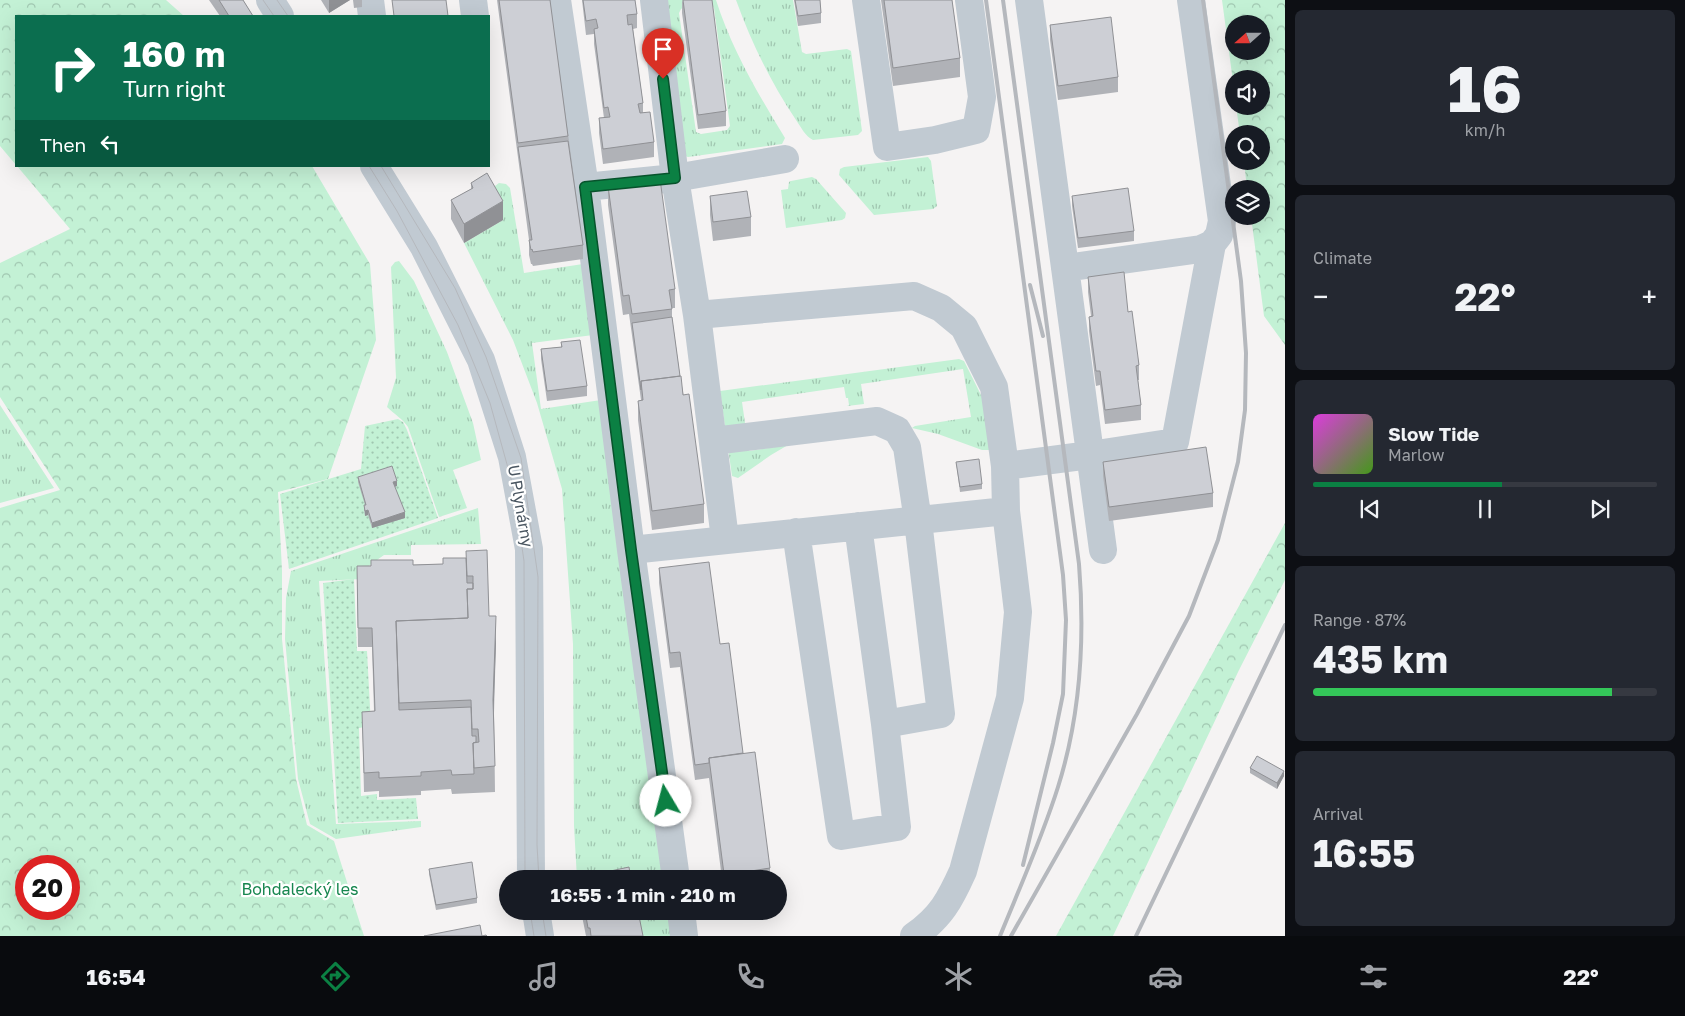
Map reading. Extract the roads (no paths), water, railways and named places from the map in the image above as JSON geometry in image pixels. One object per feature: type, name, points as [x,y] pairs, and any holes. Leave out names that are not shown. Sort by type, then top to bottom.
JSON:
[{"type":"street","points":[[270,0],[279,15]]},
{"type":"street","points":[[370,0],[372,15]]},
{"type":"street","points":[[473,0],[475,15]]},
{"type":"street","points":[[557,0],[585,187],[631,550],[675,870]]},
{"type":"street","points":[[654,0],[675,178],[698,314],[725,539]]},
{"type":"street","points":[[866,0],[887,147],[934,140],[976,130],[982,97],[969,0]]},
{"type":"street","points":[[1029,0],[1103,550]]},
{"type":"street","points":[[1005,466],[1176,442],[1212,244],[1218,235],[1222,221],[1191,0]]},
{"type":"street","points":[[585,187],[675,178],[785,159]]},
{"type":"street","name":"U Plynárny","points":[[375,167],[424,247],[481,360],[512,456],[529,549],[531,870]]},
{"type":"street","points":[[1065,268],[1201,249],[1212,244]]},
{"type":"street","points":[[698,314],[914,296],[941,308],[964,327],[994,387],[1005,466],[1006,511],[1018,612],[1010,698],[963,871],[941,913],[914,936]]},
{"type":"street","points":[[713,441],[877,421],[897,430],[906,447],[918,521],[941,714],[885,724]]},
{"type":"street","points":[[631,550],[1006,511]]},
{"type":"street","points":[[796,532],[841,836],[897,827],[858,526]]},
{"type":"street","points":[[537,920],[540,936]]},
{"type":"street","points":[[682,920],[684,936]]},
{"type":"tram line","points":[[263,0],[273,15]]},
{"type":"tram line","points":[[277,0],[287,15]]},
{"type":"tram line","points":[[370,167],[397,211],[458,325],[490,403],[513,486],[524,561],[525,870]]},
{"type":"tram line","points":[[382,167],[455,288],[486,357],[521,458],[538,577],[538,870]]},
{"type":"tram line","points":[[531,920],[534,936]]},
{"type":"tram line","points":[[543,920],[546,936]]},
{"type":"railway","points":[[986,0],[1063,575],[1066,620],[1063,694],[1023,865]]},
{"type":"railway","points":[[1000,936],[1045,825],[1066,760],[1076,704],[1081,648],[1079,564],[1003,0]]},
{"type":"railway","points":[[1011,936],[1137,714],[1189,616],[1218,540],[1238,462],[1245,410],[1246,353],[1241,281],[1203,0]]},
{"type":"railway","points":[[1030,285],[1043,336]]},
{"type":"railway","points":[[1136,936],[1285,625]]},
{"type":"park label","name":"Bohdalecký les","points":[[300,889]]}]
